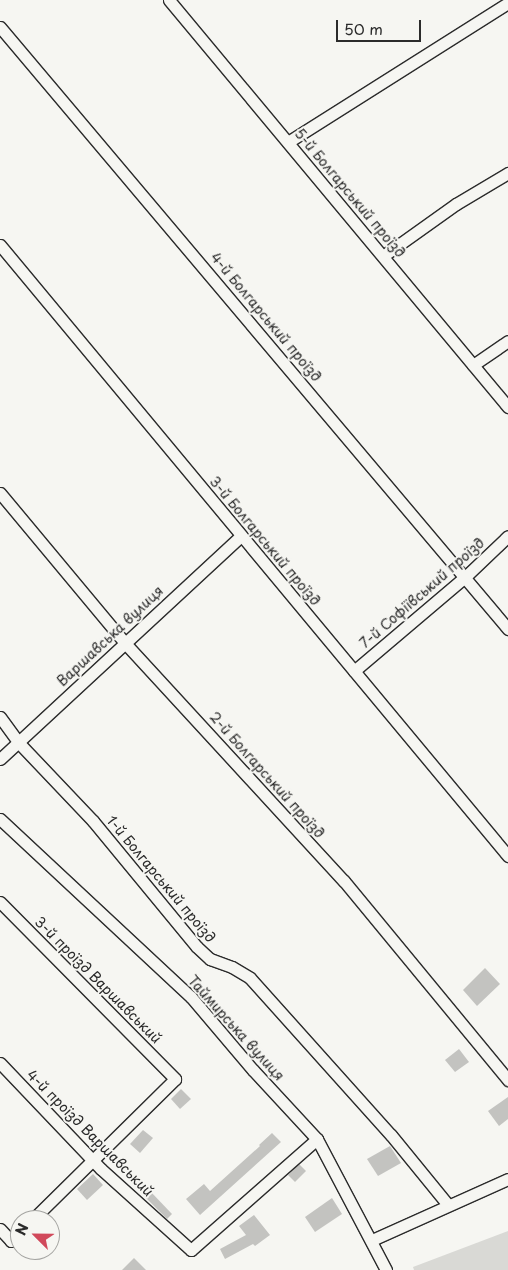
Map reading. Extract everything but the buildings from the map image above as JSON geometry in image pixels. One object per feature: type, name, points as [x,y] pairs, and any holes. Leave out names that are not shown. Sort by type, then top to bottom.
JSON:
[{"type":"street","name":"5-й Болгарський проїзд","points":[[169,0],[508,407]]},
{"type":"street","points":[[288,142],[508,3]]},
{"type":"street","name":"4-й Болгарський проїзд","points":[[0,27],[508,629]]},
{"type":"street","points":[[383,256],[456,204],[508,173]]},
{"type":"street","name":"3-й Болгарський проїзд","points":[[0,245],[508,856]]},
{"type":"street","points":[[473,365],[508,341]]},
{"type":"street","name":"2-й Болгарський проїзд","points":[[0,493],[124,642],[344,881],[508,1080]]},
{"type":"street","name":"Варшавська вулиця","points":[[0,759],[124,642],[241,536]]},
{"type":"street","name":"7-й Софіївський проїзд","points":[[354,671],[465,577],[508,536]]},
{"type":"street","name":"1-й Болгарський проїзд","points":[[0,717],[18,742],[93,821],[197,947],[210,959],[232,967],[250,978],[391,1135],[448,1205]]},
{"type":"street","name":"Таймирська вулиця","points":[[0,818],[191,997],[253,1070],[317,1139],[372,1240],[386,1270]]},
{"type":"street","name":"3-й проїзд Варшавський","points":[[0,902],[175,1079],[93,1158]]},
{"type":"street","name":"4-й проїзд Варшавський","points":[[0,1064],[93,1158],[101,1169],[190,1250],[317,1139]]},
{"type":"street","points":[[42,1210],[93,1158]]},
{"type":"street","points":[[372,1240],[508,1179]]},
{"type":"street","points":[[0,1229],[10,1240]]},
{"type":"shaded area","points":[[508,1231],[508,1270],[414,1270],[413,1267]]}]
